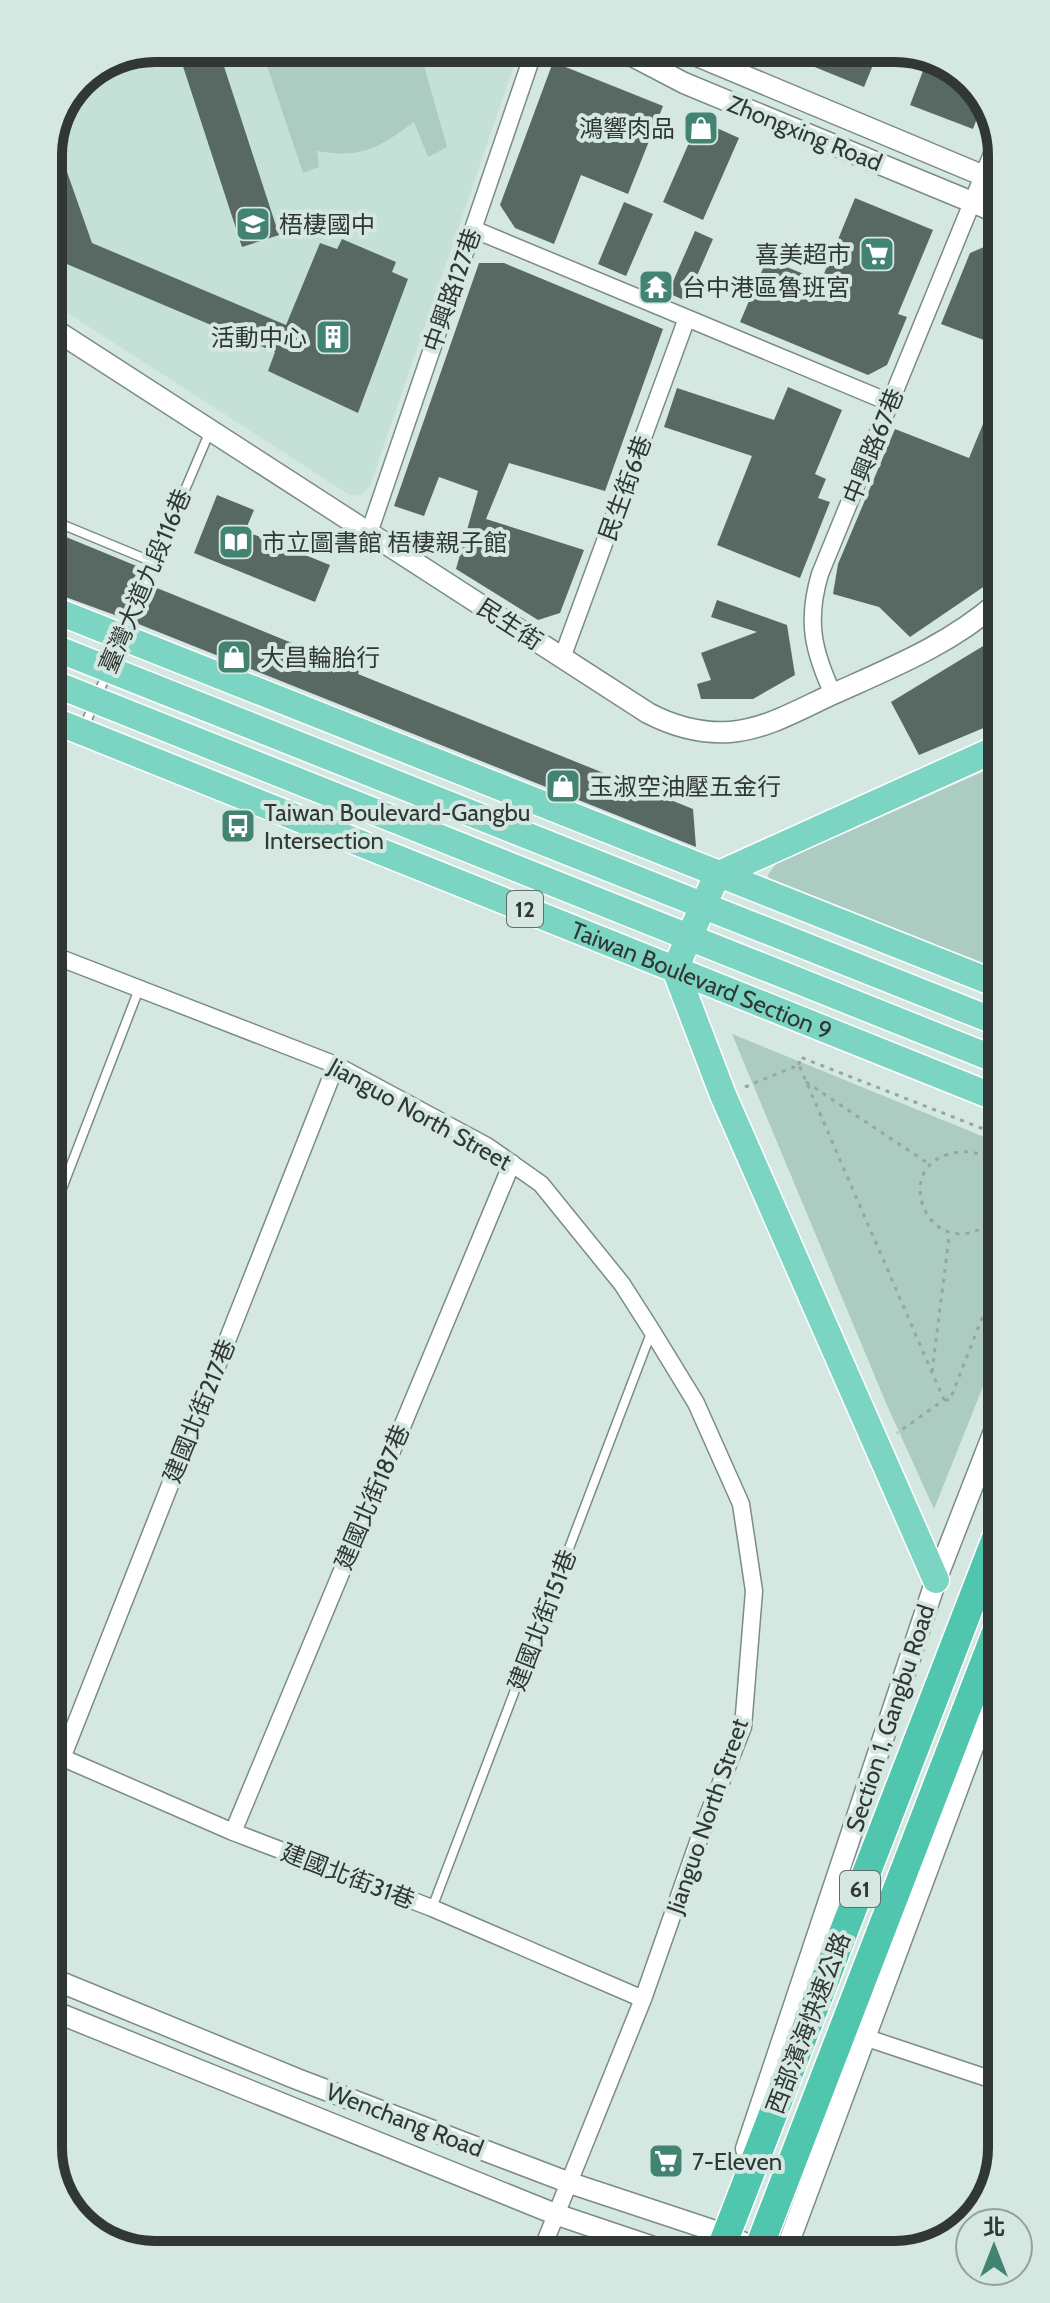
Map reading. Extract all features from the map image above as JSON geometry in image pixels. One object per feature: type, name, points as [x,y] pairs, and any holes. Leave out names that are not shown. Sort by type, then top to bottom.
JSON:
[{"type":"highway","name":"西部濱海快速公路","points":[[719,2241],[988,1558]]},
{"type":"highway","name":"西部濱海快速公路","points":[[763,2241],[988,1653]]},
{"type":"main road","points":[[62,613],[988,981]]},
{"type":"main road","points":[[62,651],[988,1019]]},
{"type":"main road","name":"Taiwan Boulevard Section 9","points":[[62,687],[988,1057]]},
{"type":"main road","name":"Taiwan Boulevard Section 9","points":[[62,724],[988,1095]]},
{"type":"main road","points":[[936,1580],[723,1095],[675,969],[717,875],[988,753]]},
{"type":"street","name":"中興路127巷","points":[[369,533],[530,62]]},
{"type":"street","name":"Zhongxing Road","points":[[663,62],[988,209]]},
{"type":"street","name":"Zhongxing Road","points":[[712,62],[988,177]]},
{"type":"street","name":"中興路67巷","points":[[833,694],[819,664],[813,638],[814,593],[973,202],[988,181]]},
{"type":"street","points":[[473,229],[891,403]]},
{"type":"street","name":"民生街6巷","points":[[562,658],[687,318]]},
{"type":"street","name":"民生街","points":[[62,334],[648,713],[693,730],[728,732],[766,725],[923,654],[988,610]]},
{"type":"street","name":"Jianguo North Street","points":[[62,959],[336,1065],[487,1146],[541,1184],[622,1284],[652,1331],[696,1403],[741,1504],[754,1591],[743,1727],[704,1825],[643,1999],[545,2241]]},
{"type":"street","name":"建國北街217巷","points":[[62,1743],[336,1065]]},
{"type":"street","name":"建國北街187巷","points":[[233,1832],[512,1163]]},
{"type":"street","name":"Section 1, Gangbu Road","points":[[719,2241],[936,1580],[988,1447]]},
{"type":"street","points":[[789,2241],[988,1708]]},
{"type":"street","name":"建國北街31巷","points":[[62,1757],[233,1832],[432,1908],[643,1999]]},
{"type":"street","name":"Wenchang Road","points":[[62,1983],[297,2079],[719,2241]]},
{"type":"street","name":"Wenchang Road","points":[[62,2015],[555,2214],[635,2241]]},
{"type":"street","points":[[867,2038],[988,2078]]},
{"type":"lane","name":"臺灣大道九段116巷","points":[[82,732],[210,429]]},
{"type":"lane","points":[[62,524],[153,562]]},
{"type":"lane","points":[[62,1188],[139,989]]},
{"type":"lane","name":"建國北街151巷","points":[[432,1908],[652,1331]]},
{"type":"path","points":[[944,1400],[806,1082],[799,1065],[800,1057],[988,1131]]},
{"type":"path","points":[[723,1095],[799,1065]]},
{"type":"path","points":[[806,1082],[929,1164]]},
{"type":"path","points":[[988,1161],[971,1151],[941,1155],[929,1164],[922,1177],[919,1198],[924,1212],[933,1223],[946,1231],[961,1234],[974,1232],[988,1222]]},
{"type":"path","points":[[932,1373],[949,1237]]},
{"type":"path","points":[[877,1446],[944,1400],[950,1400],[988,1302]]},
{"type":"shaded area","name":"梧棲國中","points":[[155,62],[515,62],[370,486],[359,496],[348,494],[62,309],[64,137],[78,103],[103,78],[119,69]]},
{"type":"shaded area","points":[[266,62],[423,62],[447,147],[428,157],[414,122],[370,149],[346,153],[317,151],[319,167],[303,173]]},
{"type":"shaded area","points":[[988,769],[988,966],[770,883],[768,875],[776,864]]},
{"type":"shaded area","points":[[732,1034],[988,1139],[988,1374],[934,1509],[886,1403]]},
{"type":"building","points":[[182,62],[223,62],[279,235],[242,247]]},
{"type":"building","points":[[553,62],[663,106],[628,194],[581,175],[554,244],[515,228],[500,205]]},
{"type":"building","points":[[802,62],[874,62],[864,87]]},
{"type":"building","points":[[924,67],[952,81],[969,98],[978,115],[973,129],[910,105]]},
{"type":"building","points":[[699,120],[739,138],[703,220],[663,202]]},
{"type":"building","name":"活動中心","points":[[62,158],[92,243],[286,325],[320,243],[337,249],[342,239],[396,262],[392,272],[408,279],[358,413],[268,371],[275,352],[62,262]]},
{"type":"building","points":[[855,198],[933,230],[898,314],[907,317],[887,365],[868,375],[740,322],[767,259],[821,281]]},
{"type":"building","points":[[624,202],[653,214],[626,276],[598,264]]},
{"type":"building","points":[[695,231],[713,239],[686,301],[668,293]]},
{"type":"building","points":[[984,247],[988,249],[988,342],[941,324],[970,253]]},
{"type":"building","points":[[479,263],[504,263],[663,329],[605,491],[509,463],[486,519],[584,550],[560,613],[538,620],[456,569],[478,491],[439,477],[424,516],[394,506]]},
{"type":"building","points":[[788,387],[842,410],[815,474],[826,479],[818,498],[830,502],[800,578],[717,545],[752,456],[664,427],[677,388],[774,420]]},
{"type":"building","points":[[988,412],[988,584],[910,637],[879,607],[833,594],[838,564],[895,429],[969,458]]},
{"type":"building","name":"市立圖書館 梧棲親子館","points":[[217,495],[254,510],[245,531],[330,565],[315,602],[194,553]]},
{"type":"building","points":[[62,535],[139,567],[134,579],[139,581],[123,618],[62,596]]},
{"type":"building","points":[[152,586],[341,663],[342,660],[361,667],[358,674],[693,809],[696,847],[136,623]]},
{"type":"building","points":[[717,600],[787,625],[795,675],[753,699],[701,699],[697,684],[711,680],[701,653],[757,632],[711,617]]},
{"type":"building","points":[[988,643],[988,726],[919,755],[891,702]]},
{"type":"place","name":"鴻響肉品","points":[[701,128]]},
{"type":"place","name":"梧棲國中","points":[[253,224]]},
{"type":"place","name":"喜美超市","points":[[877,254]]},
{"type":"place","name":"台中港區魯班宮","points":[[656,287]]},
{"type":"place","name":"活動中心","points":[[333,337]]},
{"type":"place","name":"市立圖書館 梧棲親子館","points":[[236,542]]},
{"type":"place","name":"大昌輪胎行","points":[[234,657]]},
{"type":"place","name":"玉淑空油壓五金行","points":[[563,786]]},
{"type":"place","name":"Taiwan Boulevard-Gangbu Intersection","points":[[238,826]]},
{"type":"place","name":"7-Eleven","points":[[666,2161]]}]
